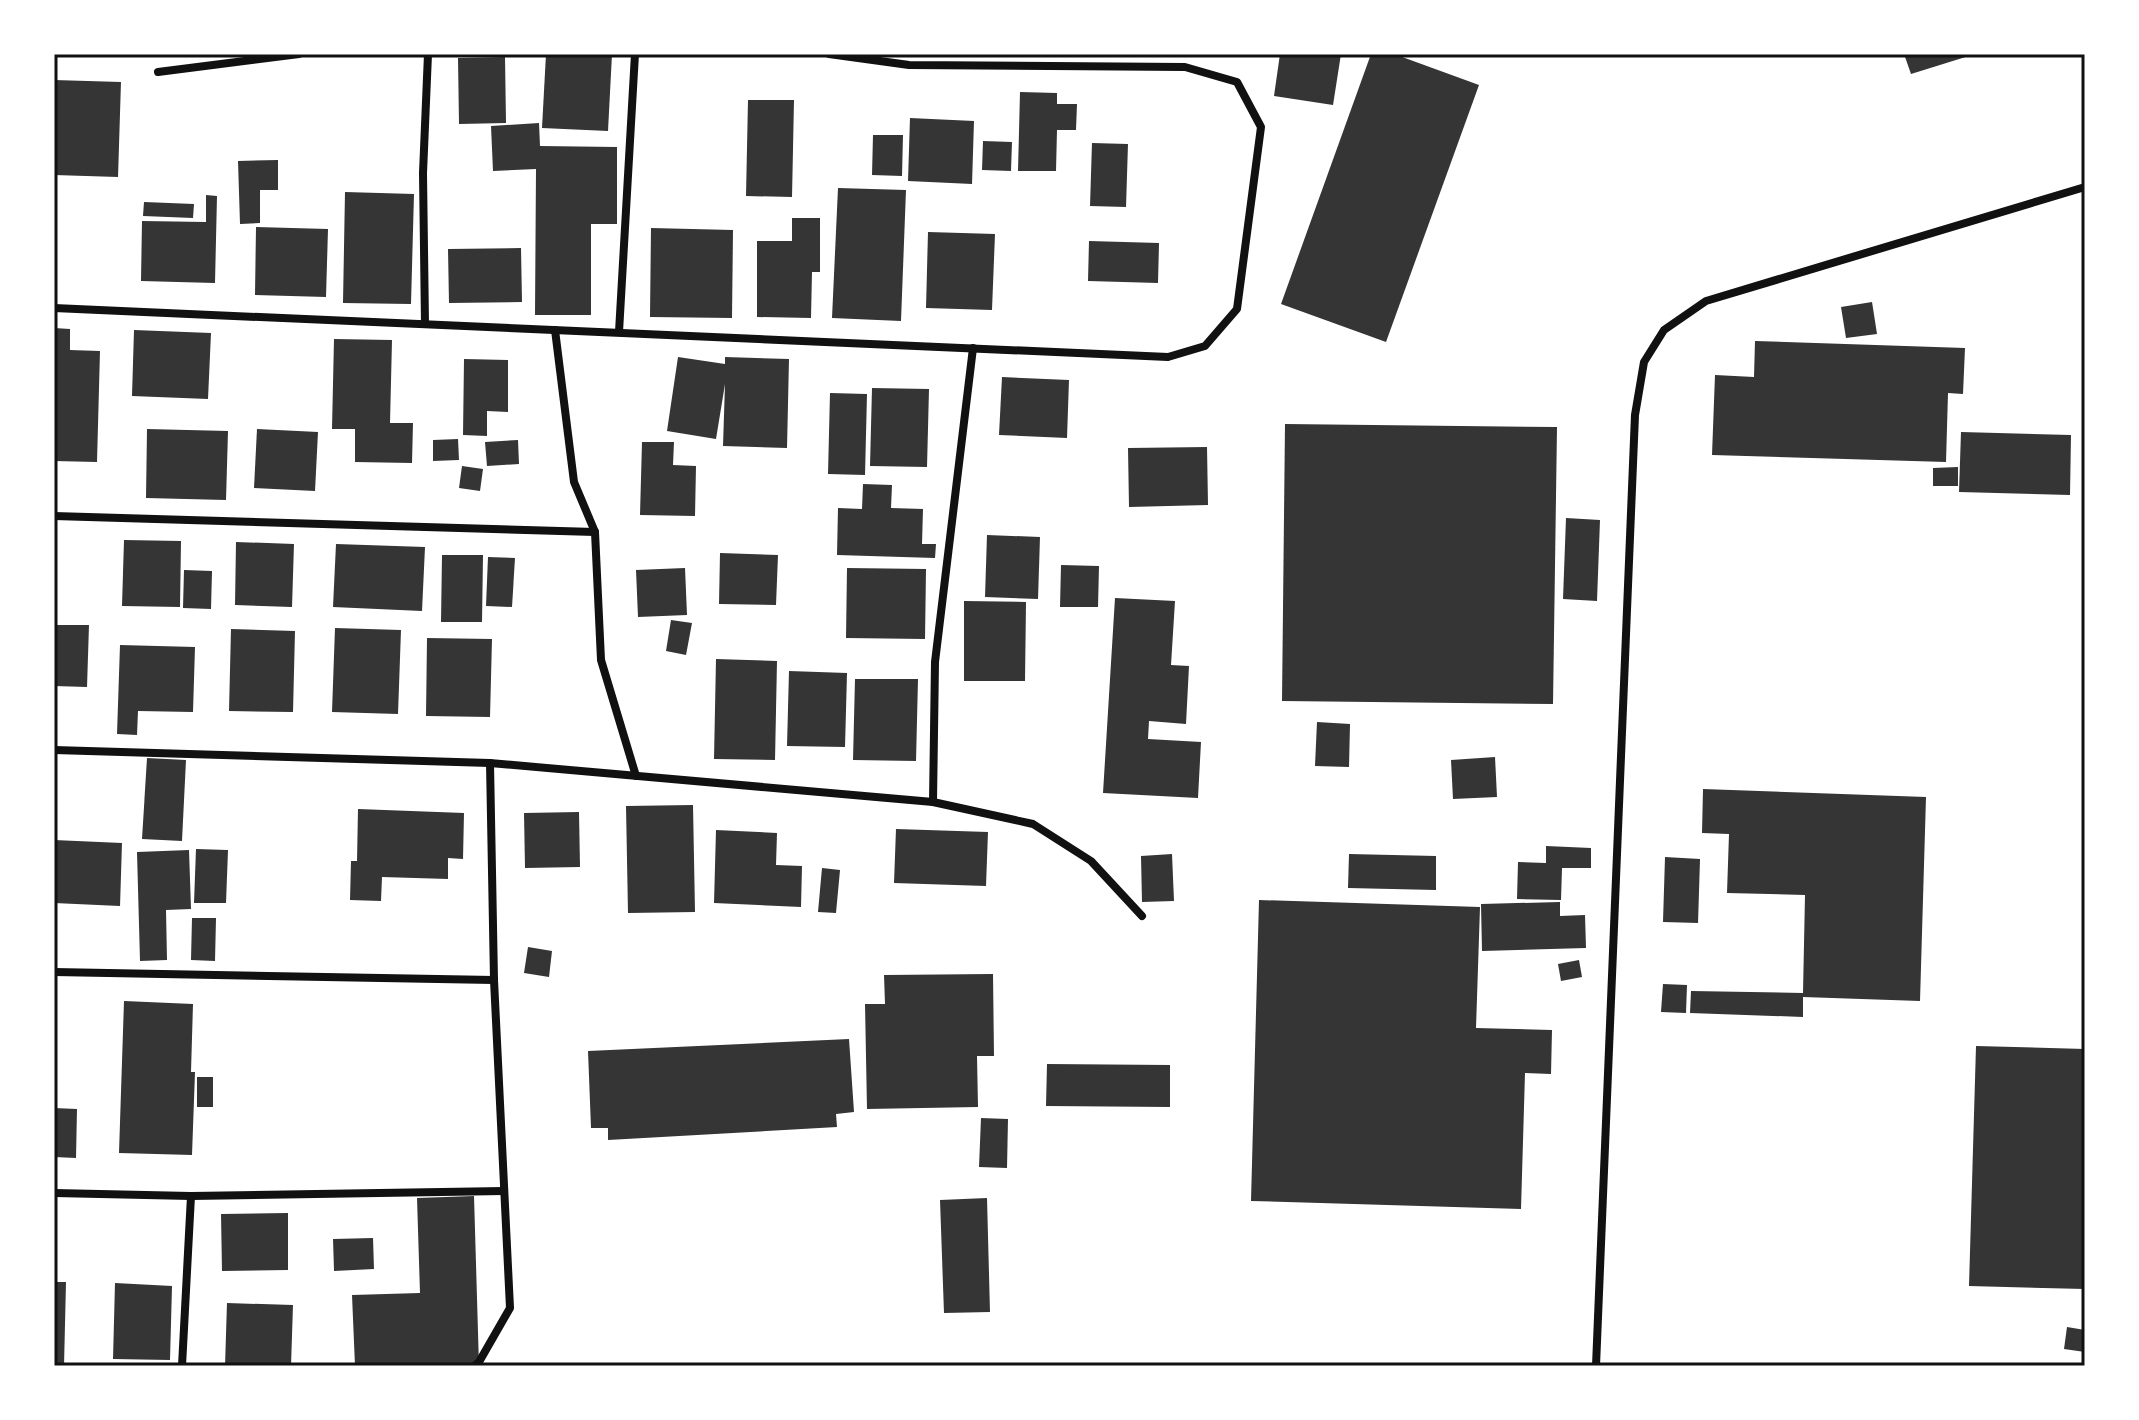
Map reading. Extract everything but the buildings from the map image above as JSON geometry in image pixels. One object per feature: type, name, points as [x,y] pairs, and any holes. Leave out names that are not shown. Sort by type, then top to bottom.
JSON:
[{"type":"street","points":[[158,72],[299,54]]},
{"type":"street","points":[[425,324],[423,173],[428,54]]},
{"type":"street","points":[[619,332],[635,54]]},
{"type":"street","points":[[54,308],[1168,357],[1205,346],[1237,309],[1261,127],[1237,82],[1185,67],[909,65],[829,54]]},
{"type":"street","points":[[1596,1366],[1635,415],[1644,362],[1664,330],[1706,301],[2085,187]]},
{"type":"street","points":[[555,330],[574,482],[595,532],[601,660],[636,776]]},
{"type":"street","points":[[933,802],[935,662],[973,348]]},
{"type":"street","points":[[54,516],[595,532]]},
{"type":"street","points":[[54,750],[490,763],[933,802],[1033,824],[1091,861],[1142,916]]},
{"type":"street","points":[[474,1366],[510,1308],[494,980],[490,763]]},
{"type":"street","points":[[54,972],[494,980]]},
{"type":"street","points":[[54,1193],[191,1196],[504,1191]]},
{"type":"street","points":[[182,1366],[191,1196]]}]
